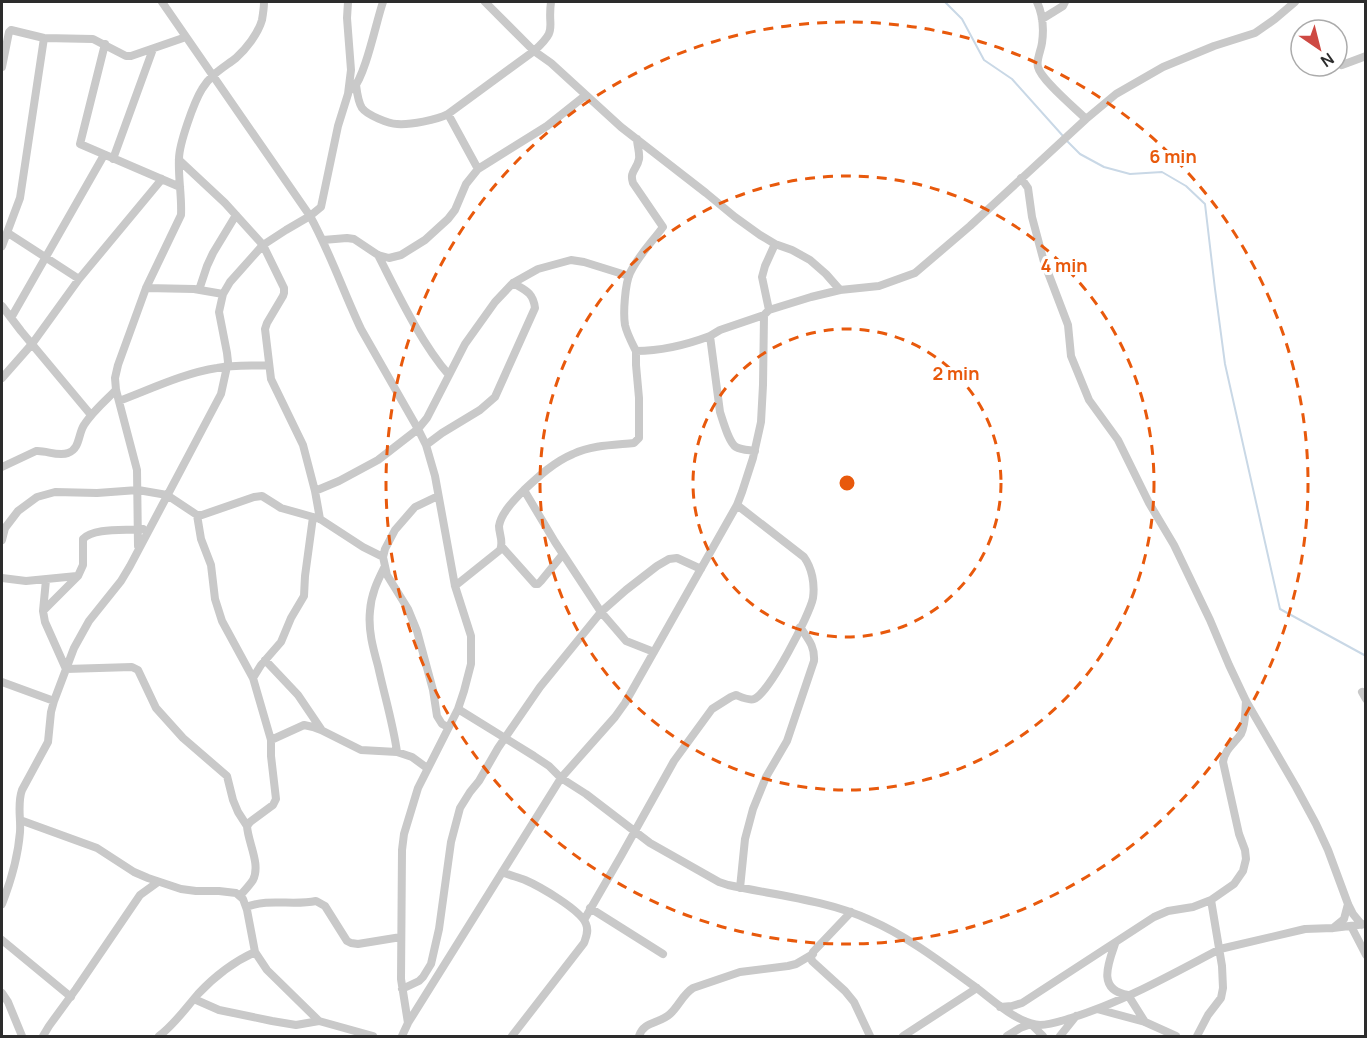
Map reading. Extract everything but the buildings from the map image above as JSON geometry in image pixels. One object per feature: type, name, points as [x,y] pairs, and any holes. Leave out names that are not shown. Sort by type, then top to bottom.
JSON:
[{"type":"street","points":[[162,2],[310,216],[323,240],[356,319],[426,445],[435,476],[455,586],[471,636],[471,664],[458,709],[427,768],[412,808],[403,842],[400,937],[402,989],[408,1023]]},
{"type":"street","points":[[138,549],[137,470],[116,390],[115,378],[146,288],[181,215],[179,150],[197,98],[202,87],[212,75],[246,48],[262,21],[264,2]]},
{"type":"street","points":[[2,904],[18,853],[20,797],[48,742],[54,701],[74,648],[89,621],[121,581],[221,394],[227,366],[227,353],[219,312],[223,294],[230,282],[263,245],[321,207],[338,126],[348,94],[351,70],[348,2]]},
{"type":"street","points":[[348,94],[356,85],[364,67],[383,2]]},
{"type":"street","points":[[485,2],[534,51],[551,63],[621,127],[735,217],[775,244],[810,260],[840,290]]},
{"type":"street","points":[[356,85],[364,110],[390,123],[440,118],[546,41],[551,33],[550,2]]},
{"type":"street","points":[[1037,2],[1042,19],[1042,43],[1037,64],[1041,75],[1086,119]]},
{"type":"street","points":[[1042,19],[1063,6],[1065,2]]},
{"type":"street","points":[[636,351],[654,351],[690,343],[811,297],[840,290],[879,286],[915,273],[1116,94],[1163,67],[1214,46],[1255,33],[1295,2]]},
{"type":"street","points":[[2,68],[11,30],[44,38],[93,39],[126,56],[153,49],[186,36]]},
{"type":"street","points":[[2,246],[20,198],[44,38]]},
{"type":"street","points":[[105,44],[80,142],[82,146],[180,187]]},
{"type":"street","points":[[113,159],[153,49]]},
{"type":"street","points":[[1349,62],[1365,56]]},
{"type":"street","points":[[323,240],[354,239],[378,255],[389,258],[401,255],[425,240],[448,219],[455,210],[466,184],[478,169],[547,126],[586,95]]},
{"type":"street","points":[[448,114],[478,169]]},
{"type":"street","points":[[563,554],[538,584],[535,584],[502,547],[499,523],[524,490],[560,461],[591,448],[634,443],[639,438],[636,351],[625,323],[626,300],[629,276],[639,258],[663,227],[631,179],[639,159],[637,139]]},
{"type":"street","points":[[11,318],[104,155]]},
{"type":"street","points":[[179,160],[225,203],[263,245],[284,288],[284,293],[265,328],[269,365],[274,388],[303,445],[315,491],[316,518],[305,576],[304,596],[281,642],[253,678]]},
{"type":"street","points":[[1021,178],[1028,188],[1032,217],[1044,262],[1068,325],[1071,356],[1089,400],[1118,440],[1149,503],[1174,545],[1246,701],[1316,824],[1353,914],[1364,924]]},
{"type":"street","points":[[2,378],[32,344],[79,279],[162,180]]},
{"type":"street","points":[[200,290],[213,253],[236,215]]},
{"type":"street","points":[[8,233],[79,279]]},
{"type":"street","points":[[402,1036],[561,778],[625,703],[737,505],[755,451],[760,422],[767,313],[762,277],[775,244]]},
{"type":"street","points":[[378,255],[432,353],[449,375]]},
{"type":"street","points":[[315,491],[378,460],[418,429],[427,418],[465,344],[495,302],[513,283],[538,269],[571,260],[629,276]]},
{"type":"street","points":[[426,445],[480,410],[495,397],[535,308],[534,299],[529,292],[513,283]]},
{"type":"street","points":[[146,288],[200,290],[223,294]]},
{"type":"street","points":[[2,306],[91,415]]},
{"type":"street","points":[[710,336],[723,423],[733,446],[755,451]]},
{"type":"street","points":[[119,401],[199,372],[227,366],[269,365]]},
{"type":"street","points":[[2,467],[36,451],[67,454],[74,450],[82,427],[116,390]]},
{"type":"street","points":[[2,540],[5,528],[18,511],[37,497],[55,492],[97,493],[138,490],[167,495],[197,515],[262,496],[281,508],[316,518],[383,557]]},
{"type":"street","points":[[524,490],[601,612],[626,642],[654,652]]},
{"type":"street","points":[[438,496],[415,507],[395,530],[383,557],[387,575],[408,609],[417,631],[433,690],[437,716],[448,728]]},
{"type":"street","points":[[584,920],[674,761],[712,709],[736,695],[754,699],[760,695],[783,662],[813,596],[811,570],[804,558],[737,505]]},
{"type":"street","points":[[197,515],[201,539],[211,565],[215,599],[222,621],[253,678],[271,740],[276,799],[273,805],[247,826]]},
{"type":"street","points":[[43,611],[78,576],[83,565],[83,539],[86,536],[106,531],[150,527]]},
{"type":"street","points":[[455,586],[502,547]]},
{"type":"street","points":[[402,989],[419,981],[430,964],[439,929],[452,843],[460,808],[504,738],[540,687],[601,612],[657,566],[669,559],[677,558],[701,569]]},
{"type":"street","points":[[384,568],[374,592],[370,610],[370,625],[396,752]]},
{"type":"street","points":[[2,578],[26,581],[78,576]]},
{"type":"street","points":[[46,580],[43,611],[45,622],[66,669]]},
{"type":"street","points":[[740,888],[745,839],[753,809],[766,777],[787,741],[814,661],[815,652],[812,643],[800,627]]},
{"type":"street","points":[[266,660],[298,695],[321,730]]},
{"type":"street","points":[[66,669],[132,667],[138,670],[156,708],[183,738],[227,776],[237,812],[247,826],[255,865],[252,881],[240,896]]},
{"type":"street","points":[[2,682],[54,701]]},
{"type":"street","points":[[999,1007],[1022,1003],[1154,917],[1168,911],[1194,907],[1211,900],[1234,884],[1243,871],[1246,859],[1223,762],[1224,755],[1241,734],[1245,724],[1246,701]]},
{"type":"street","points":[[458,709],[549,766],[561,778],[586,794],[650,843],[719,882],[851,912],[889,929],[977,988],[999,1007],[1031,1024],[1043,1036]]},
{"type":"street","points":[[271,740],[304,725],[321,730],[361,750],[396,752],[412,757],[427,768]]},
{"type":"street","points":[[20,820],[97,848],[134,872],[158,882],[196,891],[236,892],[246,907],[255,952],[267,970],[319,1021]]},
{"type":"street","points":[[502,872],[525,880],[576,911],[584,920],[587,928],[584,943],[512,1036]]},
{"type":"street","points":[[43,1036],[140,895],[158,882]]},
{"type":"street","points":[[1197,1036],[1208,1015],[1221,998],[1224,980],[1211,900]]},
{"type":"street","points":[[246,907],[271,901],[301,903],[316,901],[325,906],[351,943],[358,944],[400,937]]},
{"type":"street","points":[[1333,928],[1344,919],[1348,904]]},
{"type":"street","points":[[590,908],[663,954]]},
{"type":"street","points":[[639,1036],[644,1026],[670,1014],[687,992],[693,988],[740,972],[796,964],[813,954],[851,912]]},
{"type":"street","points":[[1007,1036],[1031,1024],[1051,1024],[1096,1009],[1220,949],[1305,929],[1364,924]]},
{"type":"street","points":[[1351,926],[1365,955]]},
{"type":"street","points":[[2,940],[71,997]]},
{"type":"street","points":[[1115,944],[1106,976],[1116,991],[1128,995],[1145,1022]]},
{"type":"street","points":[[159,1036],[221,972],[255,952]]},
{"type":"street","points":[[813,954],[814,964],[854,1002],[870,1036]]},
{"type":"street","points":[[903,1036],[977,988]]},
{"type":"street","points":[[2,993],[22,1036]]},
{"type":"street","points":[[194,999],[219,1010],[272,1021],[296,1025],[319,1021],[373,1036]]},
{"type":"street","points":[[1096,1009],[1145,1022],[1176,1036]]},
{"type":"street","points":[[1060,1036],[1076,1016]]},
{"type":"waterway","points":[[945,2],[962,19],[984,60],[1012,79],[1063,136]]},
{"type":"waterway","points":[[1066,140],[1080,154],[1104,167],[1130,174],[1162,172],[1186,186],[1205,204],[1225,364],[1280,609],[1366,656]]}]
